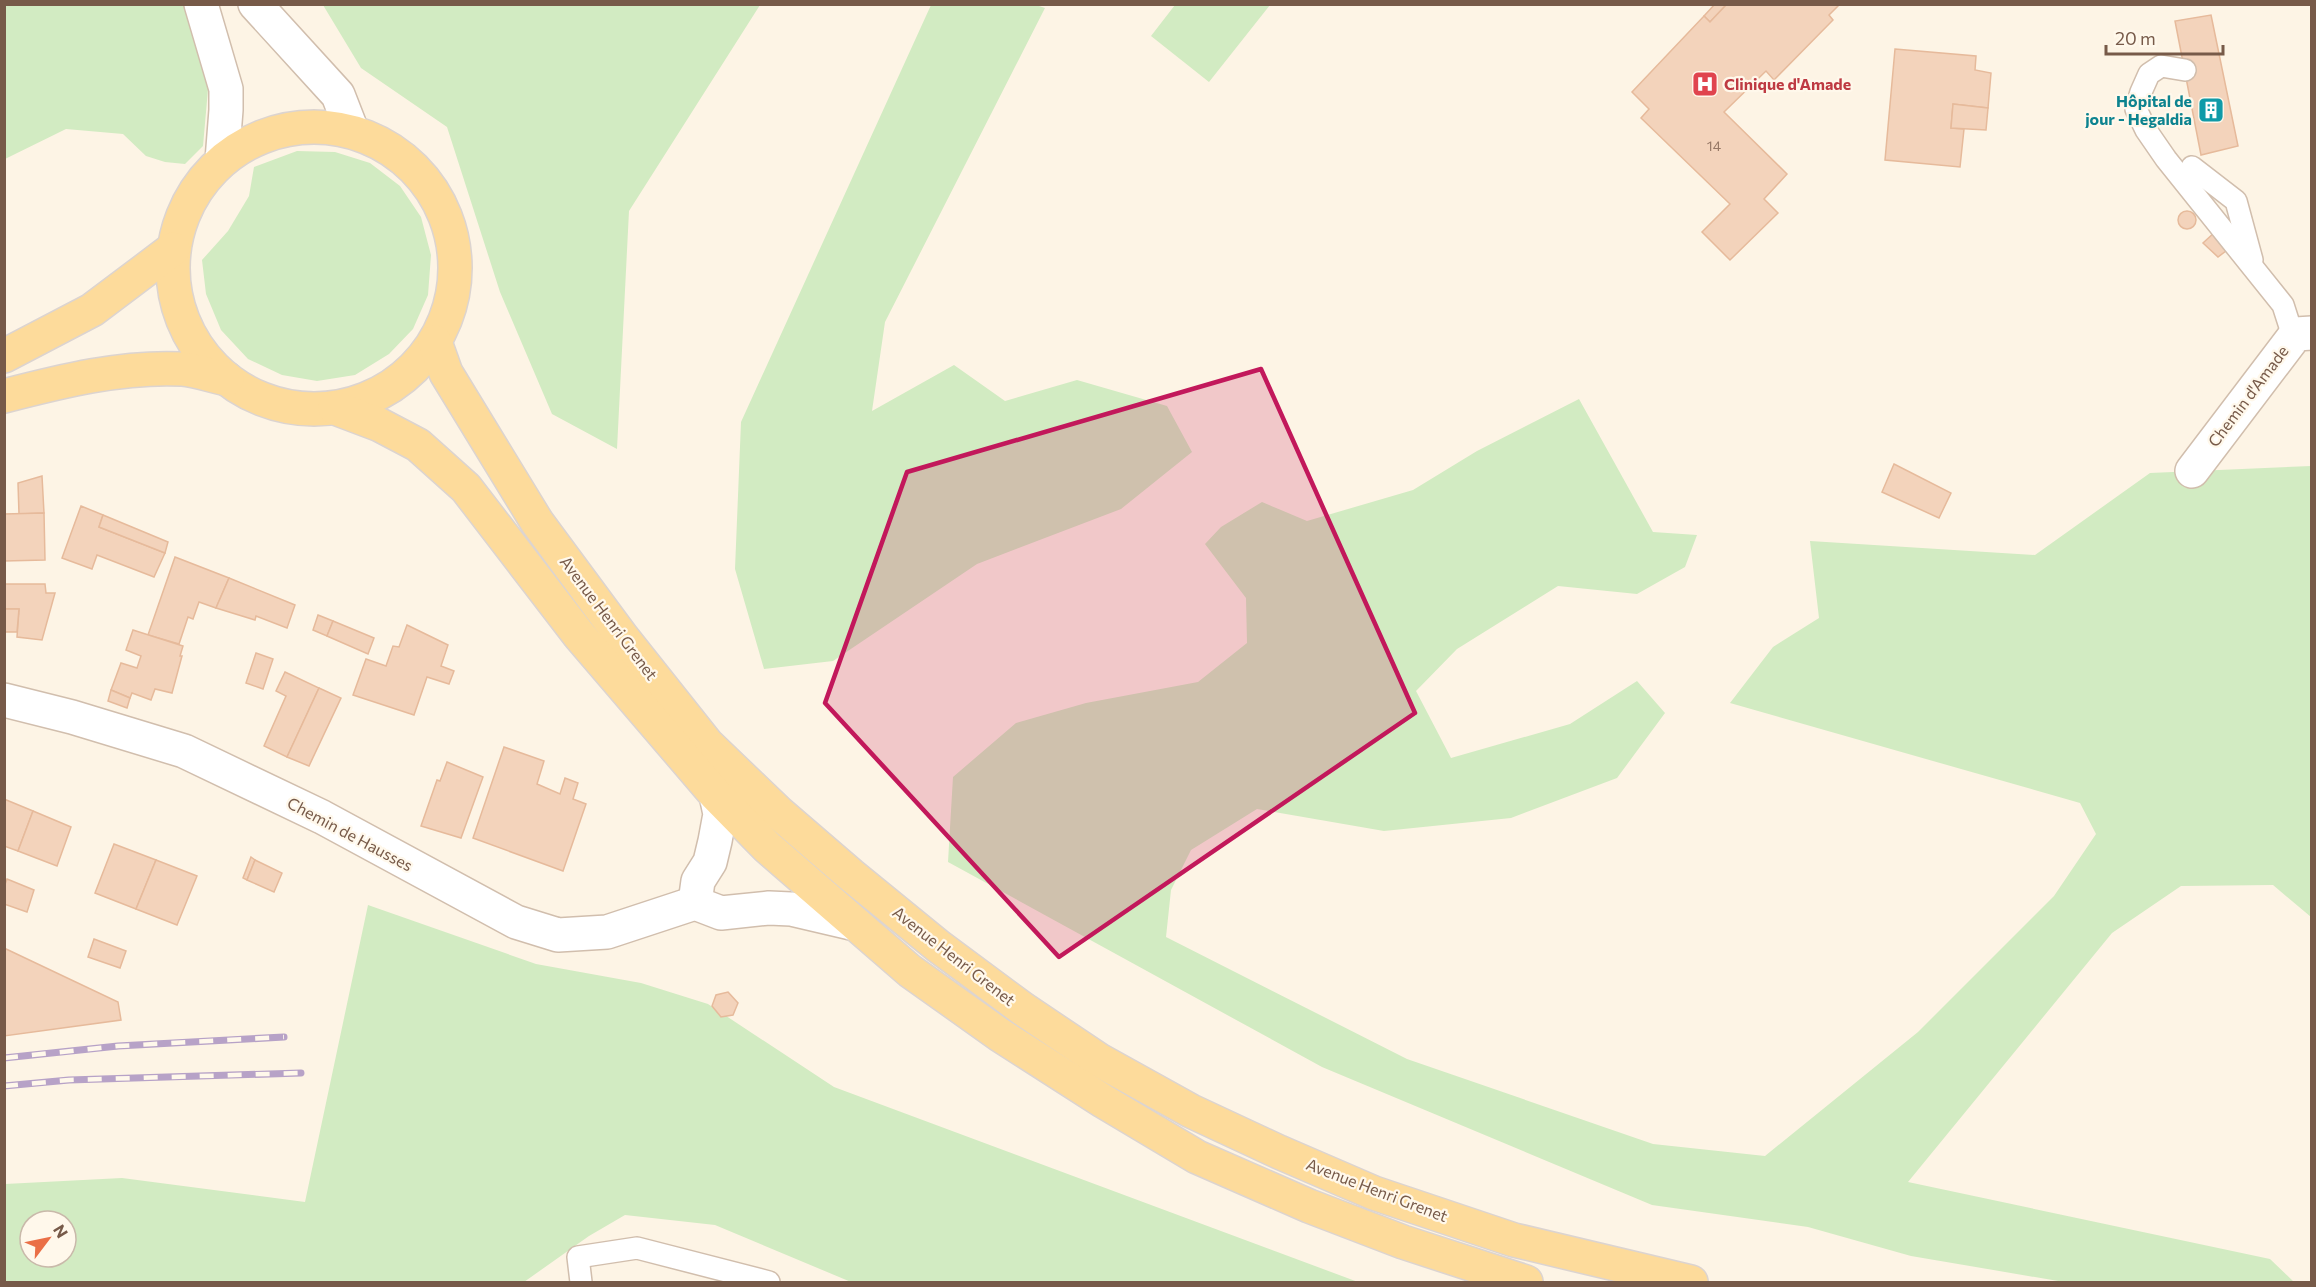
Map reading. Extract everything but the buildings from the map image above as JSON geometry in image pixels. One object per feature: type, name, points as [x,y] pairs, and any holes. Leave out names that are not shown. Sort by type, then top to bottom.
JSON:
[{"type":"main road","points":[[318,126],[352,131],[391,149],[423,178],[445,216],[455,259],[451,302],[435,342],[400,379],[374,396],[335,408],[297,409],[260,399],[227,379],[194,343],[175,298],[173,249],[189,200],[222,160],[251,141],[283,129],[318,126]]},
{"type":"main road","points":[[4,356],[92,310],[173,249]]},
{"type":"main road","name":"Avenue Henri Grenet","points":[[435,342],[446,373],[537,522],[622,637],[707,744],[778,813],[938,946],[1023,1009],[1099,1060],[1191,1111],[1279,1152],[1374,1193],[1514,1240],[1691,1282]]},
{"type":"main road","points":[[4,396],[58,383],[142,370],[183,369],[227,379]]},
{"type":"main road","name":"Avenue Henri Grenet","points":[[335,408],[380,425],[418,444],[466,488],[579,635],[716,795],[767,847],[815,886],[910,971],[1000,1035],[1103,1101],[1197,1157],[1319,1210],[1403,1242],[1526,1282]]},
{"type":"street","points":[[201,4],[225,89],[226,110],[222,160]]},
{"type":"street","points":[[255,4],[338,95],[352,131]]},
{"type":"street","name":"Chemin d'Amade","points":[[2192,471],[2296,334],[2302,333]]},
{"type":"street","name":"Chemin de Hausses","points":[[4,700],[72,717],[184,751],[322,817],[516,922],[558,935],[608,932],[695,903]]},
{"type":"street","points":[[716,795],[720,814],[715,841],[710,862],[698,881],[695,903],[722,913],[769,908],[791,909],[855,924]]},
{"type":"lane","points":[[2185,70],[2161,66],[2149,74],[2136,109],[2166,159],[2283,305],[2302,333]]},
{"type":"lane","points":[[2192,167],[2236,201],[2254,269]]},
{"type":"lane","points":[[581,1282],[578,1257],[637,1248],[769,1282]]},
{"type":"highlighted area","points":[[1261,369],[1415,713],[1059,957],[825,703],[907,472]]},
{"type":"green space","points":[[5,5],[186,5],[209,78],[203,146],[185,164],[165,162],[146,156],[123,134],[66,129],[5,159]]},
{"type":"green space","points":[[323,5],[760,5],[629,211],[617,449],[552,414],[500,292],[447,127],[361,68]]},
{"type":"green space","points":[[931,5],[1036,5],[1045,8],[885,322],[872,411],[954,365],[1005,401],[1077,380],[1167,406],[1192,452],[1121,509],[977,564],[833,661],[764,669],[735,569],[741,422]]},
{"type":"green space","points":[[1175,5],[1270,5],[1209,82],[1151,36]]},
{"type":"green space","points":[[297,151],[335,152],[370,163],[400,186],[421,217],[431,255],[428,295],[413,329],[389,354],[355,375],[317,381],[282,375],[248,359],[221,330],[206,294],[202,260],[228,231],[249,196],[254,167]]},
{"type":"green space","points":[[1579,399],[1653,532],[1697,535],[1685,567],[1637,594],[1558,586],[1457,649],[1416,691],[1451,758],[1570,724],[1637,681],[1665,713],[1617,778],[1511,818],[1384,831],[1257,809],[1191,850],[1171,890],[1166,937],[1407,1059],[1653,1144],[1765,1156],[1918,1032],[2054,896],[2096,834],[2080,803],[1730,703],[1773,647],[1819,618],[1810,541],[2035,555],[2150,473],[2311,466],[2311,917],[2273,885],[2181,886],[2112,933],[1908,1182],[2270,1259],[2294,1282],[2064,1282],[1911,1256],[1808,1227],[1652,1205],[1322,1067],[948,862],[953,777],[1016,723],[1086,703],[1198,682],[1247,643],[1246,598],[1205,544],[1221,527],[1262,502],[1307,521],[1413,490],[1477,451]]},
{"type":"green space","points":[[368,905],[536,964],[641,983],[708,1004],[834,1087],[1358,1282],[851,1282],[715,1225],[625,1215],[589,1236],[524,1282],[5,1282],[5,1184],[122,1178],[305,1202]]},
{"type":"railway","points":[[4,1058],[118,1046],[284,1037]]},
{"type":"railway","points":[[4,1086],[69,1080],[301,1073]]},
{"type":"place","name":"Clinique d'Amade","points":[[1705,84]]},
{"type":"place","name":"Hôpital de jour - Hegaldia","points":[[2211,110]]}]
